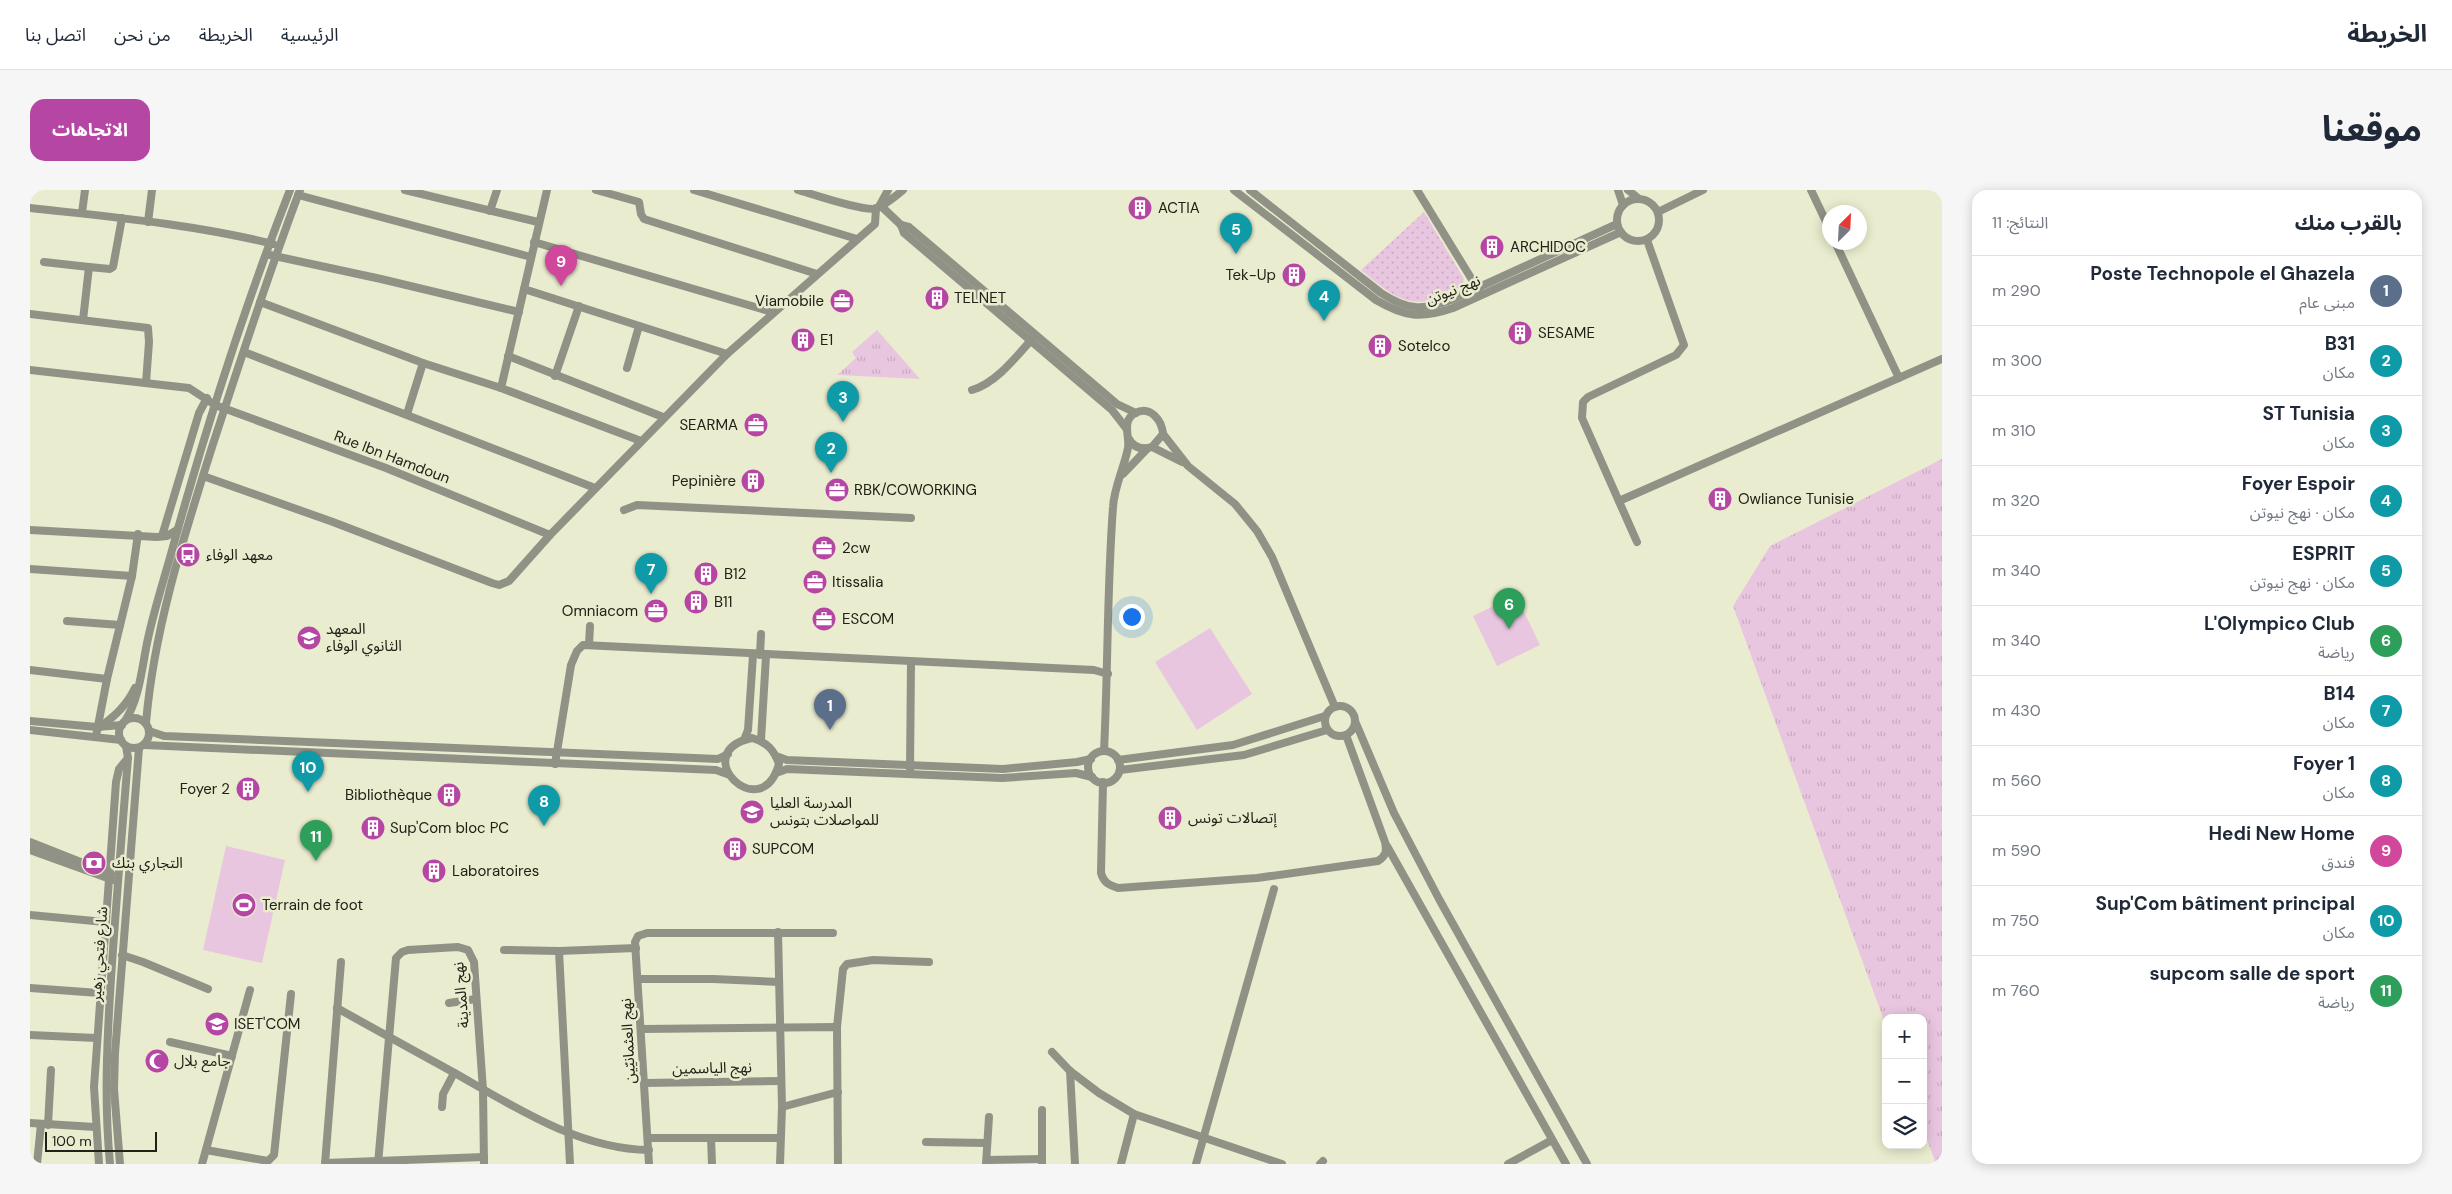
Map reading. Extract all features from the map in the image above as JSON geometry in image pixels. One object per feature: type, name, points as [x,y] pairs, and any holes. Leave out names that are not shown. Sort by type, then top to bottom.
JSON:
[{"type":"street","points":[[82,214],[85,190]]},
{"type":"street","points":[[148,222],[152,190]]},
{"type":"street","points":[[123,743],[124,723],[132,710],[149,633],[178,530],[216,405],[266,254],[290,190]]},
{"type":"street","points":[[405,190],[538,222]]},
{"type":"street","points":[[490,211],[497,190]]},
{"type":"street","points":[[501,388],[538,222],[547,190]]},
{"type":"street","points":[[596,190],[615,192],[639,202],[644,219],[817,274]]},
{"type":"street","points":[[694,190],[857,239]]},
{"type":"street","points":[[203,476],[499,585],[509,581],[550,535],[726,354],[876,223],[878,207],[888,190]]},
{"type":"street","points":[[804,191],[850,205],[878,207],[889,202],[903,190]]},
{"type":"street","name":"نهج نيوتن","points":[[1234,190],[1376,300],[1398,312],[1438,313],[1479,292],[1619,228]]},
{"type":"street","name":"نهج نيوتن","points":[[1250,190],[1381,293],[1417,312]]},
{"type":"street","points":[[1417,190],[1479,292]]},
{"type":"street","points":[[1618,190],[1623,205]]},
{"type":"street","points":[[1628,190],[1638,198],[1654,205],[1658,212],[1658,228],[1647,240],[1630,240],[1619,228],[1618,212],[1623,205],[1638,198]]},
{"type":"street","points":[[1658,212],[1703,190]]},
{"type":"street","points":[[1811,190],[1822,213]]},
{"type":"street","points":[[141,746],[148,741],[149,686],[159,634],[203,476],[275,256],[299,193],[531,257]]},
{"type":"street","points":[[878,207],[901,226],[909,227],[1112,410],[1126,428],[1132,445],[1150,448],[1188,466]]},
{"type":"street","points":[[30,208],[122,218],[231,234],[279,246]]},
{"type":"street","points":[[44,262],[110,269],[113,267],[122,218]]},
{"type":"street","points":[[1636,542],[1582,418],[1583,402],[1588,397],[1676,355],[1684,345],[1647,240]]},
{"type":"street","points":[[534,242],[772,312]]},
{"type":"street","points":[[1839,250],[1899,378]]},
{"type":"street","points":[[266,254],[381,278],[519,312]]},
{"type":"street","points":[[84,320],[89,267]]},
{"type":"street","points":[[524,289],[726,354]]},
{"type":"street","points":[[260,302],[423,363],[501,388],[641,441]]},
{"type":"street","points":[[555,376],[578,306]]},
{"type":"street","points":[[30,314],[148,328],[149,342],[146,383]]},
{"type":"street","points":[[627,368],[639,326]]},
{"type":"street","points":[[972,390],[986,384],[999,374],[1033,339]]},
{"type":"street","points":[[1033,339],[1117,404],[1136,413],[1152,413],[1160,420],[1163,434],[1188,466],[1234,504],[1257,531],[1272,557],[1335,707]]},
{"type":"street","points":[[244,352],[595,488]]},
{"type":"street","points":[[508,356],[555,376],[664,417]]},
{"type":"street","points":[[1619,501],[1942,359]]},
{"type":"street","points":[[407,414],[423,363]]},
{"type":"street","name":"Rue Ibn Hamdoun","points":[[30,370],[182,386],[196,390],[216,405],[386,468],[550,535]]},
{"type":"street","points":[[162,536],[199,412],[207,398]]},
{"type":"street","points":[[1126,428],[1130,418],[1136,413]]},
{"type":"street","points":[[1121,477],[1163,434]]},
{"type":"street","points":[[1104,751],[1113,506],[1129,439]]},
{"type":"street","points":[[624,510],[637,505],[911,518]]},
{"type":"street","points":[[30,530],[167,536],[178,530]]},
{"type":"street","points":[[96,736],[107,679],[132,576],[138,534]]},
{"type":"street","points":[[30,569],[132,576]]},
{"type":"street","points":[[66,621],[120,625]]},
{"type":"street","points":[[589,645],[590,626]]},
{"type":"street","points":[[761,634],[761,740]]},
{"type":"street","points":[[555,764],[571,665],[580,647],[589,645],[760,655],[1094,670],[1108,674]]},
{"type":"street","points":[[30,720],[98,728],[124,723],[134,718],[164,736],[718,759],[728,754],[744,740],[748,730],[760,655]]},
{"type":"street","points":[[910,776],[911,661]]},
{"type":"street","points":[[30,670],[107,679]]},
{"type":"street","points":[[98,728],[120,711],[130,699],[140,674]]},
{"type":"street","points":[[1118,760],[1233,745],[1325,716],[1335,707],[1342,706],[1350,710],[1394,813],[1439,899],[1586,1164]]},
{"type":"street","points":[[1325,716],[1328,730],[1332,734],[1346,734],[1354,726],[1354,721]]},
{"type":"street","points":[[30,730],[96,736],[141,746],[716,770],[728,774],[742,787],[752,790],[765,786],[776,773],[779,764],[773,749],[761,740],[752,738],[744,740]]},
{"type":"street","points":[[1120,770],[1244,755],[1328,730]]},
{"type":"street","points":[[1346,734],[1385,842],[1566,1164]]},
{"type":"street","name":"شارع فتحي زهير","points":[[110,1164],[105,1090],[118,878],[128,758],[123,743]]},
{"type":"street","name":"شارع فتحي زهير","points":[[120,1164],[114,1089],[122,955],[141,746]]},
{"type":"street","points":[[776,773],[786,769],[910,776],[1002,778],[1076,773],[1103,782],[1114,780],[1120,770],[1118,760],[1110,752],[1104,751],[1096,754],[1091,759],[1089,765],[1092,777]]},
{"type":"street","points":[[728,754],[725,764],[728,774]]},
{"type":"street","points":[[776,756],[787,760],[1003,769],[1091,759]]},
{"type":"street","points":[[99,1164],[95,1127],[94,1087],[99,994],[117,773],[121,765],[128,758]]},
{"type":"street","points":[[1103,782],[1101,873],[1103,880],[1109,885],[1118,888],[1257,878],[1378,861],[1384,857],[1386,851],[1385,842]]},
{"type":"street","points":[[30,842],[108,876]]},
{"type":"street","points":[[30,850],[118,878]]},
{"type":"street","points":[[1196,1164],[1274,889]]},
{"type":"street","points":[[30,915],[105,922]]},
{"type":"street","points":[[778,932],[782,1106],[780,1164]]},
{"type":"street","points":[[504,950],[558,951],[636,948],[636,940],[640,935],[656,933],[833,933]]},
{"type":"street","name":"نهج المدينة","points":[[387,1036],[396,958],[402,952],[458,947],[468,950],[474,962],[483,1090],[484,1161]]},
{"type":"street","name":"نهج العثمانيّين","points":[[636,948],[649,1164]]},
{"type":"street","points":[[558,951],[570,1164]]},
{"type":"street","points":[[122,955],[208,989]]},
{"type":"street","points":[[838,1164],[837,1027],[843,969],[847,964],[873,960],[929,962]]},
{"type":"street","points":[[341,962],[325,1164],[484,1161]]},
{"type":"street","points":[[638,979],[713,979],[778,982]]},
{"type":"street","points":[[30,988],[99,994]]},
{"type":"street","points":[[202,1164],[250,990]]},
{"type":"street","points":[[206,1150],[268,1161],[274,1155],[291,994]]},
{"type":"street","points":[[449,1003],[476,999]]},
{"type":"street","points":[[337,1008],[483,1090],[568,1133],[614,1147],[649,1150]]},
{"type":"street","points":[[641,1029],[837,1027]]},
{"type":"street","points":[[30,1035],[96,1038]]},
{"type":"street","points":[[378,1163],[387,1036]]},
{"type":"street","points":[[170,1042],[232,1056]]},
{"type":"street","points":[[1052,1052],[1070,1071],[1099,1093],[1134,1114],[1282,1164]]},
{"type":"street","points":[[37,1164],[51,1070]]},
{"type":"street","points":[[1070,1071],[1075,1164]]},
{"type":"street","points":[[442,1108],[443,1094],[454,1073]]},
{"type":"street","name":"نهج الياسمين","points":[[644,1083],[780,1081]]},
{"type":"street","points":[[782,1106],[838,1092]]},
{"type":"street","points":[[989,1117],[986,1162],[1042,1162],[1042,1110]]},
{"type":"street","points":[[1121,1164],[1134,1114]]},
{"type":"street","points":[[30,1123],[95,1127]]},
{"type":"street","points":[[648,1138],[780,1138]]},
{"type":"street","points":[[711,1138],[712,1164]]},
{"type":"street","points":[[1508,1164],[1552,1140]]},
{"type":"street","points":[[926,1142],[986,1142]]},
{"type":"green space","points":[[1424,212],[1464,279],[1462,286],[1446,295],[1419,302],[1397,297],[1361,270]]},
{"type":"green space","points":[[877,330],[920,379],[837,375],[856,358],[852,352]]},
{"type":"green space","points":[[1942,459],[1942,1164],[1936,1164],[1927,1140],[1927,1014],[1882,1015],[1733,606],[1770,546]]},
{"type":"green space","points":[[1516,595],[1540,645],[1497,666],[1473,616]]},
{"type":"green space","points":[[1210,628],[1252,694],[1197,730],[1155,662]]},
{"type":"green space","name":"Terrain de foot","points":[[226,846],[285,860],[262,963],[203,950]]},
{"type":"place","name":"ACTIA","points":[[1140,208]]},
{"type":"place","name":"ARCHIDOC","points":[[1492,247]]},
{"type":"place","name":"ESPRIT","points":[[1236,254]]},
{"type":"place","name":"Tek-Up","points":[[1294,275]]},
{"type":"place","name":"Hedi New Home","points":[[561,286]]},
{"type":"place","name":"TELNET","points":[[937,298]]},
{"type":"place","name":"Viamobile","points":[[842,301]]},
{"type":"place","name":"Foyer Espoir","points":[[1324,321]]},
{"type":"place","name":"SESAME","points":[[1520,333]]},
{"type":"place","name":"E1","points":[[803,340]]},
{"type":"place","name":"Sotelco","points":[[1380,346]]},
{"type":"place","name":"ST Tunisia","points":[[843,422]]},
{"type":"place","name":"SEARMA","points":[[756,425]]},
{"type":"place","name":"B31","points":[[831,473]]},
{"type":"place","name":"Pepinière","points":[[753,481]]},
{"type":"place","name":"RBK/COWORKING","points":[[837,490]]},
{"type":"place","name":"Owliance Tunisie","points":[[1720,499]]},
{"type":"place","name":"2cw","points":[[824,548]]},
{"type":"place","name":"معهد الوفاء","points":[[188,555]]},
{"type":"place","name":"B12","points":[[706,574]]},
{"type":"place","name":"Itissalia","points":[[815,582]]},
{"type":"place","name":"B14","points":[[651,594]]},
{"type":"place","name":"B11","points":[[696,602]]},
{"type":"place","name":"Omniacom","points":[[656,611]]},
{"type":"place","name":"ESCOM","points":[[824,619]]},
{"type":"place","name":"L'Olympico Club","points":[[1509,629]]},
{"type":"place","name":"المعهد الثانوي الوفاء","points":[[309,638]]},
{"type":"place","name":"Poste Technopole el Ghazela","points":[[830,730]]},
{"type":"place","name":"Foyer 2","points":[[248,789]]},
{"type":"place","name":"Sup'Com bâtiment principal","points":[[308,792]]},
{"type":"place","name":"Bibliothèque","points":[[449,795]]},
{"type":"place","name":"المدرسة العليا للمواصلات بتونس","points":[[752,812]]},
{"type":"place","name":"إتصالات تونس","points":[[1170,818]]},
{"type":"place","name":"Foyer 1","points":[[544,826]]},
{"type":"place","name":"Sup'Com bloc PC","points":[[373,828]]},
{"type":"place","name":"SUPCOM","points":[[735,849]]},
{"type":"place","name":"supcom salle de sport","points":[[316,861]]},
{"type":"place","name":"التجاري بنك","points":[[94,863]]},
{"type":"place","name":"Laboratoires","points":[[434,871]]},
{"type":"place","name":"Terrain de foot","points":[[244,905]]},
{"type":"place","name":"ISET'COM","points":[[217,1024]]},
{"type":"place","name":"جامع بلال","points":[[157,1061]]}]
